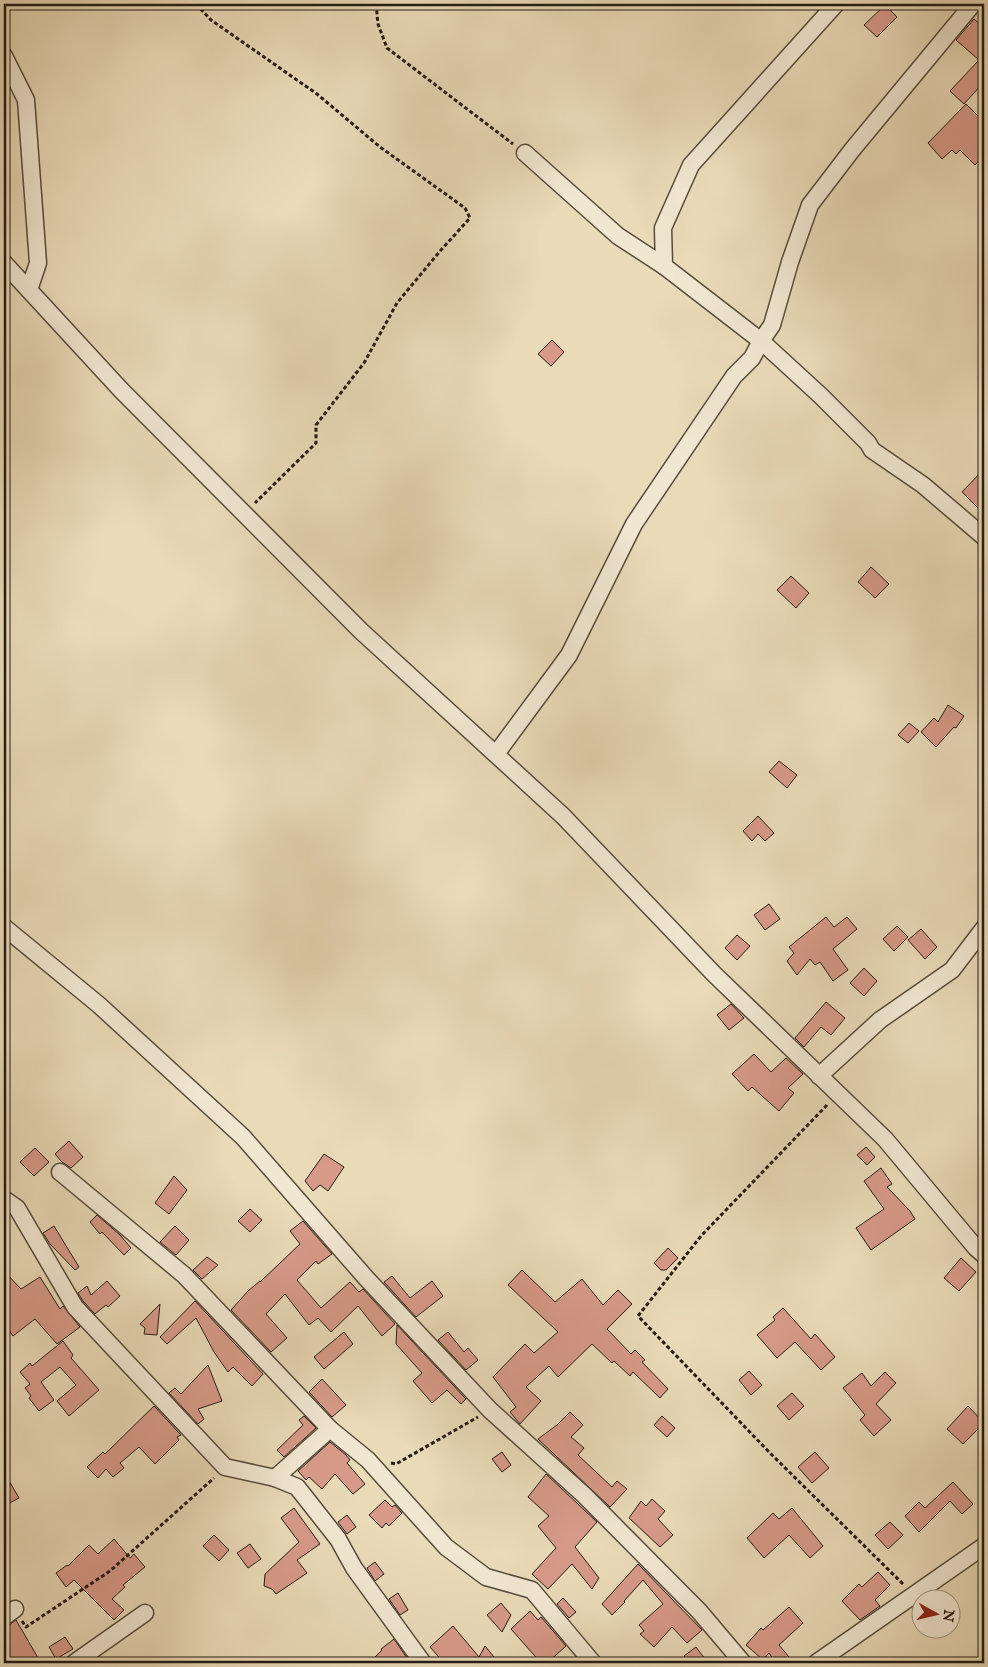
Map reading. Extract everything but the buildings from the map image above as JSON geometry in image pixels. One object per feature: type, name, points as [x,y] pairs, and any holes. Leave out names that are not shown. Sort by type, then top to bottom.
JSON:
[{"type":"street","points":[[664,266],[663,228],[692,165],[836,4]]},
{"type":"street","points":[[496,754],[569,655],[634,524],[734,376],[752,358],[772,324],[790,262],[810,205],[852,150],[973,4]]},
{"type":"street","points":[[4,56],[26,100],[38,262],[29,290]]},
{"type":"street","points":[[525,153],[618,236],[664,266],[761,342],[821,396],[872,450],[923,485],[984,537]]},
{"type":"street","points":[[4,263],[122,391],[361,631],[563,816],[714,974],[885,1139],[976,1248],[984,1255]]},
{"type":"street","points":[[4,927],[99,1005],[243,1137],[366,1278],[490,1410],[584,1495],[699,1610],[742,1663]]},
{"type":"street","points":[[819,1076],[880,1020],[952,970],[984,928]]},
{"type":"street","points":[[60,1172],[184,1276],[330,1429],[368,1460],[446,1547],[486,1577],[532,1590],[593,1663]]},
{"type":"street","points":[[4,1199],[17,1208],[75,1307],[225,1466],[275,1478],[297,1486],[338,1539],[354,1568],[423,1663]]},
{"type":"street","points":[[275,1478],[330,1429]]},
{"type":"street","points":[[922,1590],[982,1551]]},
{"type":"street","points":[[816,1663],[910,1598]]},
{"type":"street","points":[[74,1663],[145,1613]]},
{"type":"path","points":[[196,4],[211,20],[317,94],[380,147],[465,208],[470,218],[440,250],[397,303],[364,363],[316,425],[316,443],[244,514]]},
{"type":"path","points":[[376,4],[378,24],[387,48],[525,153]]},
{"type":"path","points":[[838,1094],[701,1236],[638,1316],[770,1453],[910,1591]]},
{"type":"path","points":[[368,1460],[396,1464],[490,1410]]},
{"type":"path","points":[[10,1613],[26,1628],[110,1571],[201,1491],[225,1466]]}]
